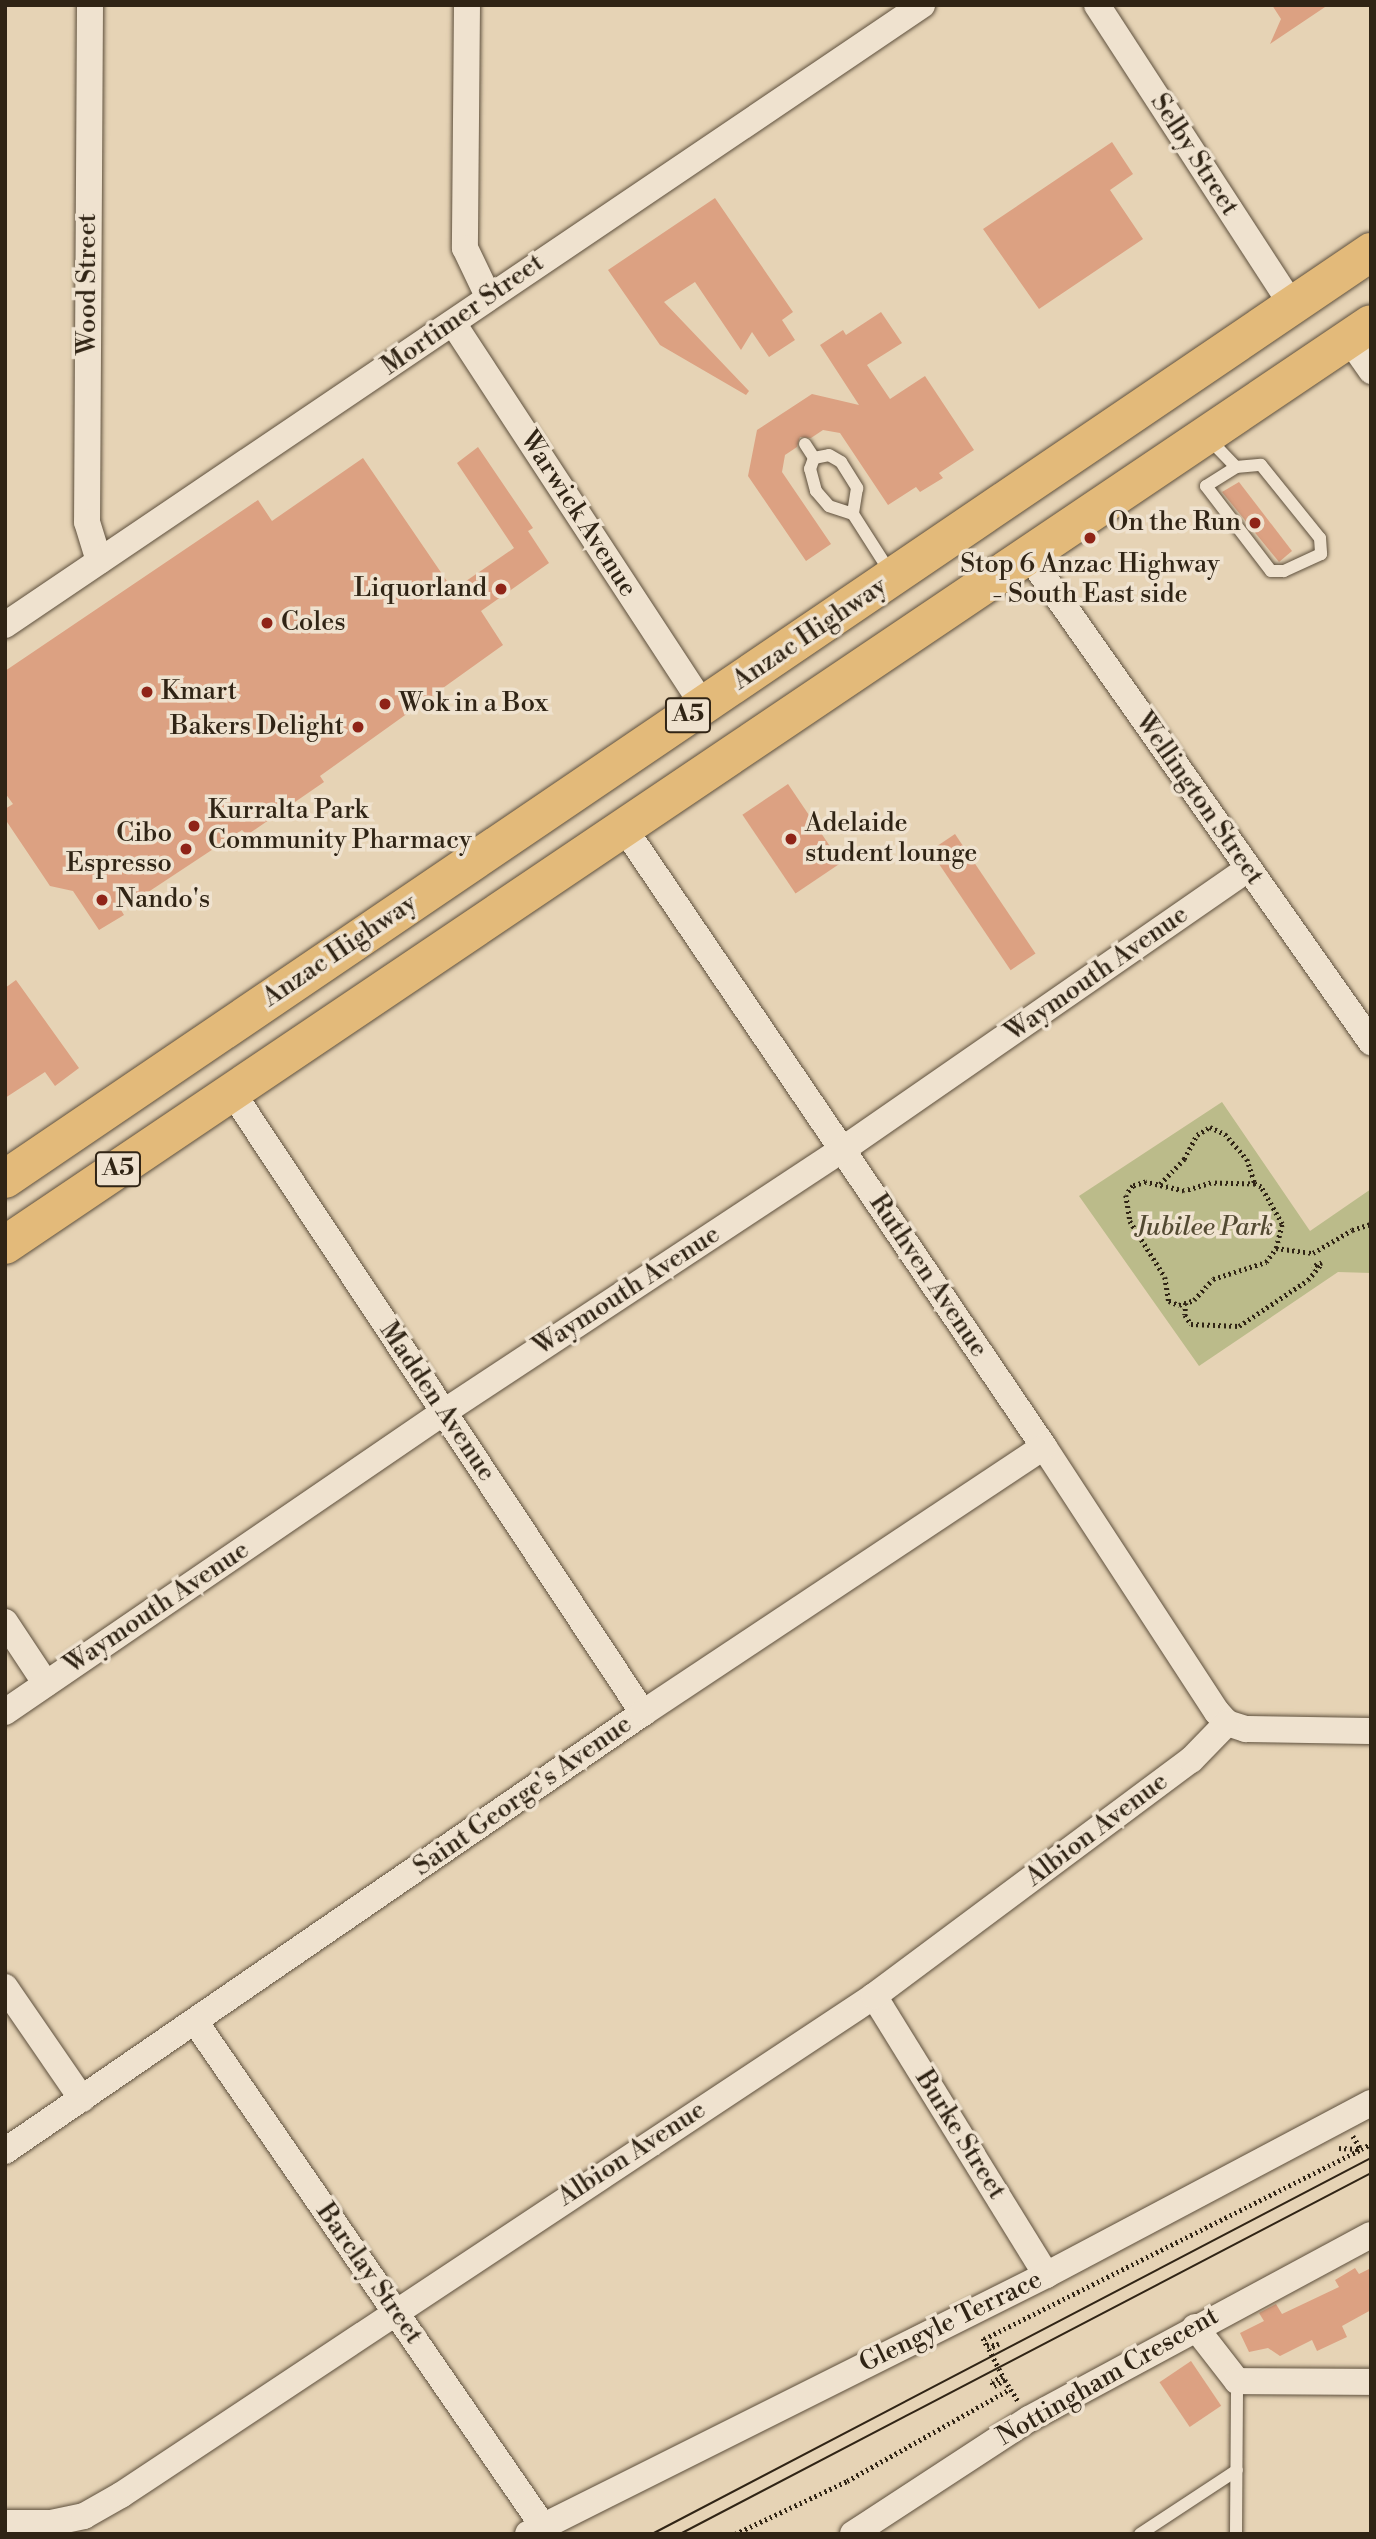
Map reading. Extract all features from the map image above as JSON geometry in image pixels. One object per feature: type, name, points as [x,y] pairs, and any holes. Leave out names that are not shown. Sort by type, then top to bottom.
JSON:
[{"type":"highway","name":"Anzac Highway","points":[[5,1179],[1371,252]]},
{"type":"highway","name":"A5","points":[[5,1245],[626,831],[855,671],[1360,331]]},
{"type":"highway","points":[[1178,385],[1175,404],[1185,413],[1216,407],[1244,409]]},
{"type":"highway","points":[[1115,427],[1133,423],[1152,429],[1165,444],[1162,463]]},
{"type":"highway","points":[[822,626],[855,671]]},
{"type":"highway","points":[[140,1087],[161,1097],[180,1097],[210,1088],[232,1092]]},
{"type":"street","name":"Wood Street","points":[[90,5],[86,522],[99,561]]},
{"type":"street","points":[[467,5],[465,248],[488,296]]},
{"type":"street","name":"Mortimer Street","points":[[5,625],[922,5]]},
{"type":"street","name":"Selby Street","points":[[1097,5],[1292,305]]},
{"type":"street","name":"Warwick Avenue","points":[[453,323],[703,705]]},
{"type":"street","points":[[1360,331],[1371,371]]},
{"type":"street","name":"Wellington Street","points":[[1028,555],[1371,1042]]},
{"type":"street","name":"Ruthven Avenue","points":[[626,831],[1045,1447],[1227,1723]]},
{"type":"street","name":"Waymouth Avenue","points":[[5,1712],[444,1412],[842,1150],[1248,869]]},
{"type":"street","name":"Madden Avenue","points":[[232,1092],[643,1713]]},
{"type":"street","name":"Saint George's Avenue","points":[[5,2151],[196,2023],[643,1713],[1045,1447]]},
{"type":"street","points":[[5,1622],[46,1684]]},
{"type":"street","points":[[1227,1723],[1246,1729],[1371,1731]]},
{"type":"street","name":"Albion Avenue","points":[[5,2523],[51,2523],[84,2516],[874,1996],[1191,1760],[1227,1723]]},
{"type":"street","points":[[5,1987],[82,2099]]},
{"type":"street","name":"Burke Street","points":[[874,1996],[1046,2275]]},
{"type":"street","name":"Barclay Street","points":[[196,2023],[395,2310],[535,2530]]},
{"type":"street","name":"Glengyle Terrace","points":[[535,2530],[1046,2275],[1371,2103]]},
{"type":"street","name":"Nottingham Crescent","points":[[853,2534],[1029,2418],[1371,2235]]},
{"type":"street","points":[[1195,2327],[1237,2381],[1371,2382]]},
{"type":"lane","points":[[1205,433],[1236,467]]},
{"type":"lane","points":[[805,444],[814,458]]},
{"type":"lane","points":[[814,458],[830,455],[841,462],[857,488],[853,514]]},
{"type":"lane","points":[[814,458],[810,469],[816,491],[829,506],[853,514],[894,578]]},
{"type":"lane","points":[[1261,464],[1320,538],[1321,554],[1284,571],[1271,571],[1206,486],[1236,467],[1261,464]]},
{"type":"lane","points":[[1236,2534],[1237,2381]]},
{"type":"lane","points":[[1140,2534],[1237,2470]]},
{"type":"path","points":[[1160,1184],[1184,1159],[1197,1135],[1210,1128],[1225,1134],[1247,1159],[1255,1184]]},
{"type":"path","points":[[1210,1183],[1255,1184],[1261,1187],[1282,1224],[1276,1248],[1266,1262],[1213,1279],[1186,1303],[1173,1304],[1167,1293],[1166,1283],[1126,1209],[1126,1195],[1133,1186],[1160,1184],[1184,1191],[1210,1183]]},
{"type":"path","points":[[1276,1248],[1303,1254],[1323,1250],[1352,1230],[1371,1224]]},
{"type":"path","points":[[1186,1303],[1185,1315],[1191,1324],[1240,1326],[1308,1280],[1322,1262],[1311,1267]]},
{"type":"path","points":[[735,2534],[847,2481],[1010,2389],[1004,2380],[994,2386],[992,2382],[1003,2377],[989,2349],[999,2344],[987,2346],[984,2339],[1361,2149]]},
{"type":"green space","name":"Jubilee Park","points":[[1222,1102],[1310,1231],[1371,1189],[1371,1273],[1338,1272],[1199,1366],[1079,1196]]},
{"type":"building","points":[[1272,5],[1328,5],[1270,44],[1281,19]]},
{"type":"building","points":[[1112,142],[1133,174],[1110,190],[1143,239],[1039,309],[983,229]]},
{"type":"building","points":[[715,198],[793,312],[782,320],[795,340],[769,357],[752,332],[741,350],[695,282],[664,302],[749,391],[746,395],[660,345],[608,270]]},
{"type":"building","points":[[881,312],[902,343],[867,365],[890,399],[925,376],[974,450],[939,473],[943,478],[920,492],[916,487],[888,505],[840,433],[823,430],[811,438],[800,437],[797,447],[785,455],[782,472],[831,544],[806,561],[748,476],[757,430],[812,394],[859,405],[820,345],[843,330],[846,335]]},
{"type":"building","points":[[478,447],[533,528],[528,531],[549,563],[481,611],[503,645],[320,776],[324,782],[247,835],[242,830],[121,910],[124,915],[99,930],[73,891],[50,886],[5,819],[5,809],[13,804],[5,793],[5,671],[258,500],[272,521],[363,458],[453,590],[514,548],[457,463]]},
{"type":"building","name":"On the Run","points":[[1239,482],[1292,551],[1279,562],[1222,492]]},
{"type":"building","name":"Adelaide student lounge","points":[[788,784],[841,863],[796,894],[742,815]]},
{"type":"building","points":[[955,834],[1036,953],[1011,970],[930,851]]},
{"type":"building","points":[[16,980],[79,1068],[55,1086],[45,1072],[5,1098],[5,988]]},
{"type":"building","points":[[1355,2268],[1359,2274],[1371,2268],[1371,2310],[1342,2326],[1347,2337],[1317,2351],[1312,2340],[1280,2356],[1268,2348],[1249,2352],[1240,2333],[1264,2321],[1259,2313],[1276,2304],[1282,2314],[1339,2287],[1335,2280]]},
{"type":"building","points":[[1191,2361],[1221,2406],[1190,2427],[1159,2382]]},
{"type":"tram line","points":[[652,2534],[1371,2158]]},
{"type":"tram line","points":[[680,2534],[1371,2173]]},
{"type":"place","name":"On the Run","points":[[1255,523]]},
{"type":"place","name":"Stop 6 Anzac Highway - South East side","points":[[1090,538]]},
{"type":"place","name":"Liquorland","points":[[501,589]]},
{"type":"place","name":"Coles","points":[[267,623]]},
{"type":"place","name":"Kmart","points":[[147,692]]},
{"type":"place","name":"Wok in a Box","points":[[385,704]]},
{"type":"place","name":"Bakers Delight","points":[[358,727]]},
{"type":"place","name":"Kurralta Park Community Pharmacy","points":[[194,826]]},
{"type":"place","name":"Adelaide student lounge","points":[[791,839]]},
{"type":"place","name":"Cibo Espresso","points":[[186,849]]},
{"type":"place","name":"Nando's","points":[[102,900]]}]
